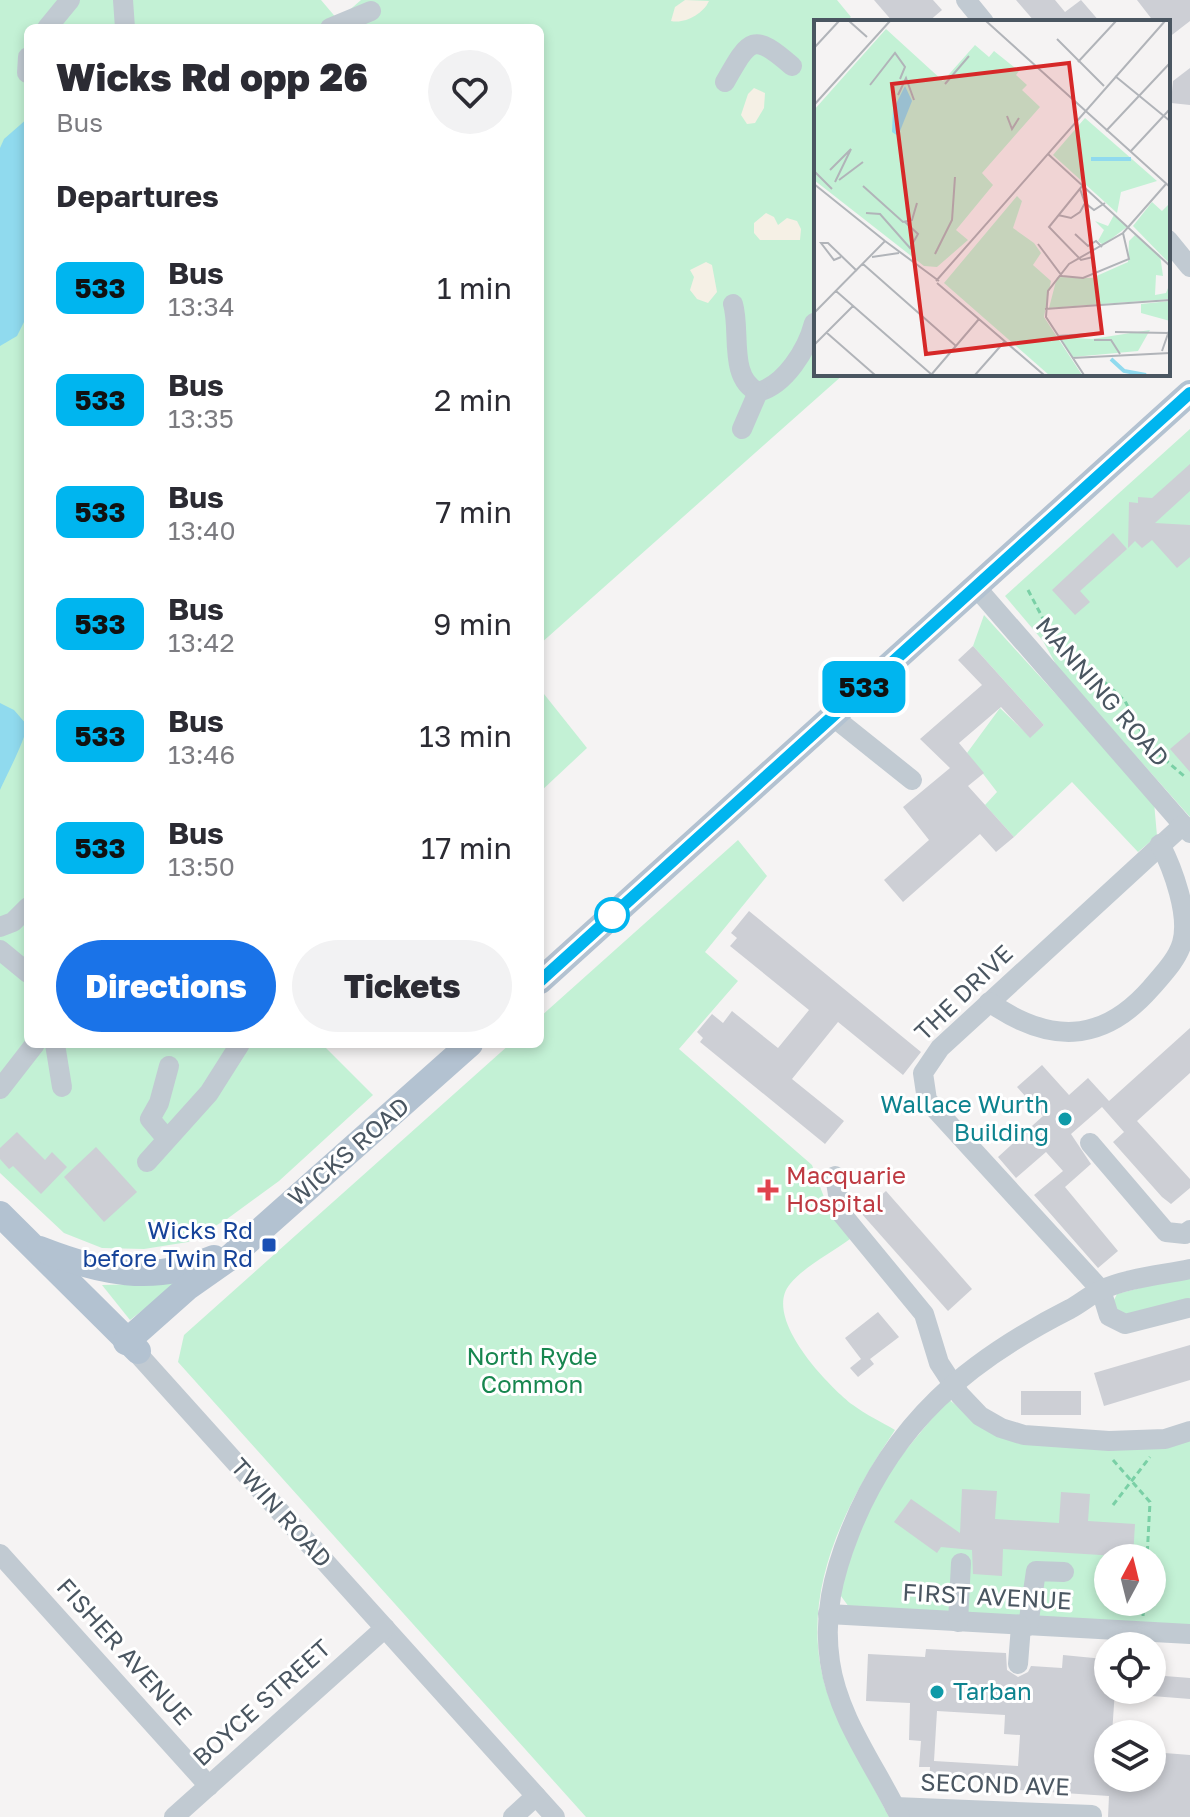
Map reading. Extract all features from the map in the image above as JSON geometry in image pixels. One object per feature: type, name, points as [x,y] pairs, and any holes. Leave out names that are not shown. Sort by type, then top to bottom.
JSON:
[{"type":"main road","points":[[544,977],[1190,393]]},
{"type":"main road","name":"WICKS ROAD","points":[[131,1347],[188,1287],[237,1251],[465,1048]]},
{"type":"main road","name":"TWIN ROAD","points":[[0,1214],[131,1347]]},
{"type":"main road","points":[[30,1245],[94,1269],[136,1275],[196,1266],[237,1251]]},
{"type":"street","points":[[50,24],[70,0]]},
{"type":"street","points":[[123,0],[125,24]]},
{"type":"street","points":[[966,0],[982,20]]},
{"type":"street","points":[[339,24],[378,6]]},
{"type":"street","points":[[362,24],[378,6]]},
{"type":"street","points":[[725,82],[744,51],[757,43],[772,47],[792,66]]},
{"type":"street","points":[[1170,242],[1190,267]]},
{"type":"street","points":[[733,304],[740,368],[746,383],[758,392]]},
{"type":"street","points":[[742,429],[758,392],[778,383],[794,363],[814,323]]},
{"type":"street","name":"MANNING ROAD","points":[[975,586],[1186,829]]},
{"type":"street","points":[[832,716],[912,780]]},
{"type":"street","name":"THE DRIVE","points":[[1101,1290],[927,1100],[923,1073],[940,1048],[989,1002],[1160,844],[1186,829]]},
{"type":"street","points":[[989,1002],[1025,1024],[1078,1032],[1104,1027],[1142,998],[1186,945],[1185,924],[1171,865],[1160,844]]},
{"type":"street","points":[[0,927],[13,922],[24,911]]},
{"type":"street","points":[[0,950],[24,970]]},
{"type":"street","points":[[0,1089],[32,1048]]},
{"type":"street","points":[[56,1048],[62,1087]]},
{"type":"street","points":[[147,1162],[209,1093],[237,1048]]},
{"type":"street","points":[[166,1138],[150,1119],[159,1103],[169,1066]]},
{"type":"street","points":[[1090,1143],[1166,1232],[1185,1234],[1190,1230]]},
{"type":"street","points":[[835,1176],[841,1213],[924,1314],[939,1363],[969,1406],[1001,1428],[1024,1435],[1095,1440],[1165,1439],[1190,1431]]},
{"type":"street","points":[[897,1812],[839,1697],[830,1666],[828,1614],[834,1572],[865,1494],[894,1446],[922,1412],[952,1383],[1024,1332],[1101,1290],[1190,1269]]},
{"type":"street","points":[[1101,1290],[1109,1316],[1125,1324],[1188,1308]]},
{"type":"street","name":"TWIN ROAD","points":[[131,1347],[555,1817]]},
{"type":"street","name":"FISHER AVENUE","points":[[0,1554],[209,1786]]},
{"type":"street","points":[[958,1622],[961,1563]]},
{"type":"street","points":[[1018,1664],[1036,1571],[1064,1572]]},
{"type":"street","name":"FIRST AVENUE","points":[[828,1614],[1190,1634]]},
{"type":"street","name":"BOYCE STREET","points":[[174,1817],[385,1628]]},
{"type":"street","points":[[513,1817],[536,1796]]},
{"type":"street","name":"SECOND AVE","points":[[897,1812],[1092,1815]]},
{"type":"path","points":[[1028,590],[1050,632],[1085,668],[1125,701],[1149,746],[1184,776]]},
{"type":"path","points":[[1113,1505],[1165,1439]]},
{"type":"path","points":[[1095,1440],[1150,1502],[1148,1544]]},
{"type":"green space","points":[[0,0],[321,0],[338,20],[361,0],[837,0],[851,17],[847,20],[814,20],[814,376],[842,376],[544,640],[544,24],[24,24],[24,1048],[326,1048],[373,1095],[279,1181],[227,1219],[188,1242],[144,1249],[102,1248],[64,1233],[0,1173]]},
{"type":"green space","points":[[1190,429],[1190,817],[1058,668],[1043,641],[1005,596]]},
{"type":"green space","points":[[984,615],[1154,802],[1157,836],[1138,852],[1072,782],[1014,837],[985,805],[997,792],[967,753],[1000,708],[1030,737],[1044,725],[973,646]]},
{"type":"green space","points":[[544,694],[587,748],[544,788]]},
{"type":"green space","name":"North Ryde Common","points":[[738,840],[767,876],[705,952],[738,981],[679,1049],[812,1165],[828,1208],[850,1239],[796,1277],[784,1298],[784,1314],[801,1349],[828,1382],[858,1409],[895,1430],[841,1526],[828,1560],[820,1595],[817,1630],[821,1666],[831,1703],[889,1817],[586,1817],[178,1362],[184,1335],[506,1048],[544,1048],[544,1013]]},
{"type":"green space","points":[[1190,1275],[1190,1299],[1125,1319],[1118,1315],[1114,1300],[1117,1294]]},
{"type":"green space","points":[[178,1283],[130,1320],[102,1285]]},
{"type":"green space","points":[[948,1399],[981,1424],[1190,1440],[1190,1626],[849,1607],[838,1592],[877,1485]]},
{"type":"sand","points":[[685,0],[709,1],[693,17],[671,21],[675,7]]},
{"type":"sand","points":[[754,88],[765,93],[764,108],[755,123],[747,124],[741,115],[748,94]]},
{"type":"sand","points":[[766,213],[774,217],[778,225],[787,218],[797,221],[801,229],[800,240],[760,240],[754,233],[754,223]]},
{"type":"sand","points":[[706,262],[712,265],[717,292],[708,303],[697,299],[690,290],[694,277],[690,270]]},
{"type":"water","points":[[24,122],[24,322],[17,336],[0,346],[0,148],[4,139]]},
{"type":"water","points":[[0,703],[14,710],[24,722],[24,737],[0,790]]},
{"type":"building","points":[[874,0],[933,0],[942,10],[930,20],[891,20]]},
{"type":"building","points":[[1016,0],[1055,0],[1065,12],[1081,0],[1098,20],[1033,20]]},
{"type":"building","points":[[1137,0],[1190,0],[1190,21],[1170,36],[1170,20],[1152,20]]},
{"type":"building","points":[[1190,68],[1190,105],[1171,103],[1173,81]]},
{"type":"building","points":[[1190,464],[1190,491],[1155,523],[1190,525],[1190,557],[1177,568],[1152,540],[1142,548],[1135,541],[1128,548],[1129,502],[1138,503],[1138,497],[1152,498]]},
{"type":"building","points":[[1113,533],[1127,549],[1080,591],[1090,602],[1075,615],[1052,590]]},
{"type":"building","points":[[973,646],[1044,725],[1030,738],[1001,707],[959,743],[984,773],[968,786],[1014,837],[996,852],[980,834],[903,902],[884,880],[929,840],[903,807],[950,768],[920,739],[982,685],[958,660]]},
{"type":"building","points":[[1190,732],[1190,772],[1170,749]]},
{"type":"building","points":[[749,911],[921,1052],[903,1075],[838,1022],[792,1079],[844,1121],[825,1144],[700,1042],[703,1038],[697,1032],[712,1014],[723,1023],[732,1011],[778,1048],[809,1010],[730,946],[737,938],[731,933]]},
{"type":"building","name":"Wallace Wurth Building","points":[[1190,1028],[1190,1073],[1137,1121],[1190,1179],[1190,1188],[1171,1204],[1162,1197],[1113,1142],[1124,1132],[1102,1107],[1071,1134],[1091,1164],[1065,1187],[1118,1251],[1098,1268],[1034,1195],[1063,1171],[1046,1152],[1016,1178],[998,1157],[1043,1116],[1017,1087],[1042,1065],[1069,1095],[1088,1078],[1109,1101]]},
{"type":"building","points":[[17,1132],[45,1160],[52,1152],[67,1167],[41,1194],[13,1166],[9,1169],[0,1159],[0,1148]]},
{"type":"building","points":[[96,1147],[137,1192],[104,1222],[64,1177]]},
{"type":"building","points":[[886,1191],[972,1289],[948,1311],[861,1213]]},
{"type":"building","points":[[878,1312],[899,1337],[870,1359],[874,1364],[858,1377],[850,1368],[861,1359],[845,1338]]},
{"type":"building","points":[[1190,1345],[1190,1380],[1104,1406],[1094,1373]]},
{"type":"building","points":[[1021,1391],[1081,1391],[1081,1415],[1021,1415]]},
{"type":"building","points":[[962,1489],[997,1491],[995,1519],[1059,1523],[1061,1492],[1090,1494],[1088,1521],[1135,1524],[1134,1544],[1094,1544],[1094,1555],[1003,1549],[1002,1576],[973,1574],[972,1550],[941,1547],[937,1553],[894,1522],[911,1499],[960,1533]]},
{"type":"building","points":[[926,1649],[1006,1653],[1007,1670],[1018,1677],[1028,1672],[1031,1666],[1062,1668],[1063,1655],[1094,1658],[1094,1704],[1114,1704],[1113,1720],[1094,1720],[1094,1792],[1166,1792],[1166,1753],[1190,1755],[1190,1817],[1108,1817],[1109,1796],[1019,1790],[1019,1782],[957,1779],[956,1785],[929,1784],[930,1767],[919,1767],[921,1741],[909,1740],[910,1703],[866,1701],[868,1654],[925,1657]],"holes":[[[937,1711],[1005,1715],[1004,1734],[1020,1735],[1018,1766],[934,1761]]]},
{"type":"building","points":[[1166,1676],[1190,1678],[1190,1699],[1166,1697]]},
{"type":"bus line","name":"533","points":[[544,977],[1190,393]]},
{"type":"place","name":"Wallace Wurth Building","points":[[1065,1119]]},
{"type":"place","name":"Macquarie Hospital","points":[[768,1190]]},
{"type":"place","name":"Wicks Rd before Twin Rd","points":[[269,1245]]},
{"type":"place","name":"Tarban","points":[[937,1692]]}]
